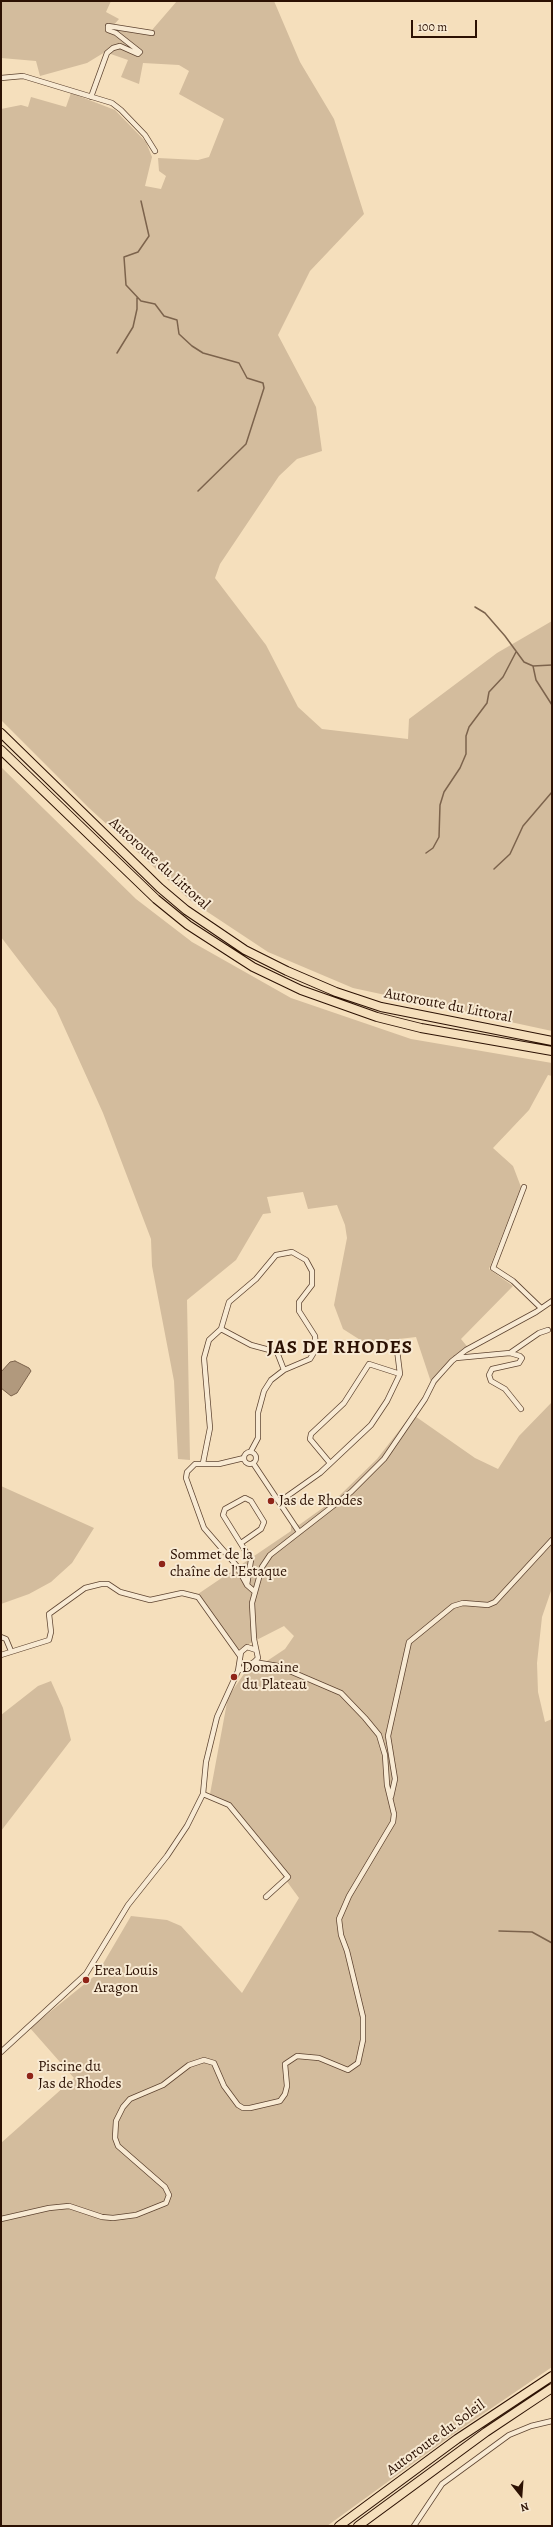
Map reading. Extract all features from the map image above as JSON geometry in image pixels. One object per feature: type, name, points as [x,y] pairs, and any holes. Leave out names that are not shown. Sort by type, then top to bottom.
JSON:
[{"type":"highway","name":"Autoroute du Littoral","points":[[1,733],[160,888],[186,910],[245,950],[336,992],[381,1008],[552,1041]]},
{"type":"highway","name":"Autoroute du Littoral","points":[[1,750],[156,899],[188,925],[253,967],[301,990],[377,1017],[421,1028],[552,1051]]},
{"type":"highway","name":"Autoroute du Soleil","points":[[339,2526],[457,2439],[552,2376]]},
{"type":"highway","name":"Autoroute du Soleil","points":[[358,2526],[486,2432],[552,2388]]},
{"type":"street","points":[[92,97],[107,54],[113,48],[120,46],[138,54],[140,52],[116,33],[108,30],[108,26],[152,33]]},
{"type":"street","points":[[1,78],[23,76],[112,103],[121,110],[145,135],[154,151]]},
{"type":"street","points":[[524,1187],[493,1268],[513,1281],[541,1308]]},
{"type":"street","points":[[203,1463],[210,1428],[204,1358],[209,1340],[221,1329],[229,1302],[256,1279],[271,1259],[284,1252],[298,1255],[309,1264],[312,1271],[312,1285],[299,1302],[299,1311],[315,1336],[316,1348],[306,1362],[284,1370],[271,1380],[259,1402],[258,1432],[251,1451],[246,1453],[244,1458]]},
{"type":"street","points":[[394,1772],[386,1759],[379,1735],[366,1718],[341,1693],[288,1670],[264,1662],[258,1658],[254,1639],[252,1603],[262,1567],[270,1555],[351,1492],[384,1459],[425,1399],[434,1381],[456,1358],[552,1301]]},
{"type":"street","points":[[221,1329],[251,1345],[277,1352],[284,1370]]},
{"type":"street","points":[[510,1353],[539,1332],[548,1330]]},
{"type":"street","points":[[279,1502],[330,1463],[371,1425],[387,1401],[400,1374],[396,1342]]},
{"type":"street","points":[[456,1358],[510,1353],[520,1356],[521,1361],[514,1365],[492,1369],[489,1379],[505,1389],[521,1409]]},
{"type":"street","points":[[330,1463],[310,1439],[311,1434],[344,1403],[369,1364],[400,1374]]},
{"type":"street","points":[[251,1451],[256,1456],[253,1464]]},
{"type":"street","points":[[244,1458],[246,1463],[253,1464],[299,1532]]},
{"type":"street","points":[[244,1458],[219,1464],[203,1463],[190,1467],[187,1475],[200,1521],[236,1565],[247,1585],[255,1592]]},
{"type":"street","points":[[241,1543],[261,1529],[264,1522],[250,1502],[245,1498],[225,1509],[223,1515],[241,1543],[252,1560],[247,1585]]},
{"type":"street","points":[[391,1799],[394,1772],[388,1736],[409,1642],[453,1606],[462,1604],[488,1605],[495,1602],[552,1540]]},
{"type":"street","points":[[1,1655],[49,1640],[51,1632],[50,1614],[85,1588],[93,1585],[108,1584],[120,1592],[150,1600],[182,1593],[191,1594],[203,1600],[234,1649],[240,1657],[249,1664]]},
{"type":"street","points":[[1,1637],[6,1640],[11,1651]]},
{"type":"street","points":[[234,1649],[242,1650],[250,1646],[254,1639]]},
{"type":"street","points":[[250,1646],[256,1650]]},
{"type":"street","points":[[1,2052],[86,1974],[128,1904],[167,1856],[187,1826],[203,1794],[206,1762],[217,1717],[238,1671],[242,1650]]},
{"type":"street","points":[[254,1662],[258,1658]]},
{"type":"street","points":[[238,1671],[254,1662],[264,1662]]},
{"type":"street","points":[[1,2219],[49,2208],[69,2206],[102,2217],[113,2218],[136,2214],[166,2203],[169,2195],[165,2187],[118,2146],[115,2138],[116,2121],[122,2107],[130,2100],[163,2085],[189,2065],[204,2060],[214,2063],[224,2086],[238,2105],[243,2108],[273,2104],[280,2101],[285,2094],[287,2086],[286,2064],[297,2056],[319,2058],[348,2070],[355,2066],[362,2040],[363,2017],[347,1951],[341,1935],[339,1919],[349,1896],[393,1822],[391,1799],[386,1780],[386,1759]]},
{"type":"street","points":[[386,1780],[390,1783],[394,1780]]},
{"type":"street","points":[[203,1794],[229,1805],[288,1877],[266,1897]]},
{"type":"street","points":[[414,2526],[437,2490],[447,2480],[509,2435],[531,2426],[552,2421]]},
{"type":"shaded area","points":[[1,1],[111,1],[106,12],[119,19],[112,27],[146,33],[152,30],[177,1],[274,1],[300,62],[334,119],[364,214],[310,271],[278,335],[316,407],[322,451],[297,459],[279,476],[220,564],[215,578],[266,645],[298,707],[322,729],[408,739],[409,719],[497,653],[552,621],[552,1031],[353,988],[268,952],[191,901],[89,808],[1,720],[1,109],[21,105],[28,107],[31,97],[66,107],[71,93],[115,110],[146,142],[152,157],[145,186],[161,189],[166,176],[159,171],[158,158],[198,160],[209,157],[224,119],[179,94],[189,71],[179,65],[143,63],[139,84],[121,77],[128,60],[105,52],[87,63],[40,76],[36,61],[1,58]]},
{"type":"shaded area","points":[[1,767],[136,899],[192,942],[291,998],[411,1039],[552,1063],[552,1076],[548,1075],[529,1110],[493,1148],[513,1166],[521,1187],[489,1269],[513,1286],[461,1339],[470,1350],[454,1361],[433,1388],[416,1337],[365,1343],[343,1329],[334,1305],[347,1238],[345,1225],[337,1205],[308,1209],[303,1192],[267,1197],[271,1213],[263,1214],[236,1260],[187,1300],[190,1460],[178,1459],[174,1381],[152,1266],[151,1239],[103,1113],[56,1009],[1,937]]},
{"type":"shaded area","points":[[15,1361],[29,1368],[31,1371],[17,1393],[11,1396],[1,1388],[1,1372],[10,1362]]},
{"type":"shaded area","points":[[552,1402],[552,1588],[542,1617],[537,1663],[538,1692],[545,1722],[552,1719],[552,2367],[455,2433],[327,2526],[1,2526],[1,2143],[74,2078],[30,2028],[97,1974],[131,1916],[167,1920],[181,1926],[242,1993],[299,1898],[272,1861],[224,1803],[210,1794],[228,1697],[246,1671],[258,1667],[285,1649],[294,1636],[284,1626],[237,1650],[198,1594],[291,1531],[291,1526],[295,1523],[299,1525],[338,1497],[377,1459],[412,1414],[475,1458],[498,1469],[519,1436]]},
{"type":"shaded area","points":[[1,1486],[94,1528],[72,1563],[51,1582],[29,1594],[1,1604]]},
{"type":"shaded area","points":[[51,1681],[63,1708],[71,1740],[1,1831],[1,1715],[38,1686]]},
{"type":"waterway","points":[[141,201],[149,236],[138,252],[124,257],[126,285],[141,301],[155,304],[164,316],[177,320],[179,334],[192,346],[203,353],[239,363],[247,378],[263,383],[264,388],[246,444],[198,491]]},
{"type":"waterway","points":[[117,353],[133,327],[137,309],[137,298]]},
{"type":"waterway","points":[[475,607],[485,613],[505,636],[524,662],[533,666],[536,680],[552,705]]},
{"type":"waterway","points":[[426,853],[433,848],[439,837],[440,805],[444,792],[460,768],[466,754],[466,736],[469,727],[487,703],[489,692],[503,677],[516,652]]},
{"type":"waterway","points":[[533,666],[552,665]]},
{"type":"waterway","points":[[494,869],[510,854],[523,826],[552,792]]},
{"type":"waterway","points":[[499,1931],[532,1932],[552,1943]]},
{"type":"place","name":"Jas de Rhodes","points":[[271,1501]]},
{"type":"place","name":"Sommet de la chaîne de l'Estaque","points":[[162,1564]]},
{"type":"place","name":"Domaine du Plateau","points":[[234,1677]]},
{"type":"place","name":"Erea Louis Aragon","points":[[86,1980]]},
{"type":"place","name":"Piscine du Jas de Rhodes","points":[[30,2076]]},
{"type":"district","name":"JAS DE RHODES","points":[[340,1348]]}]
